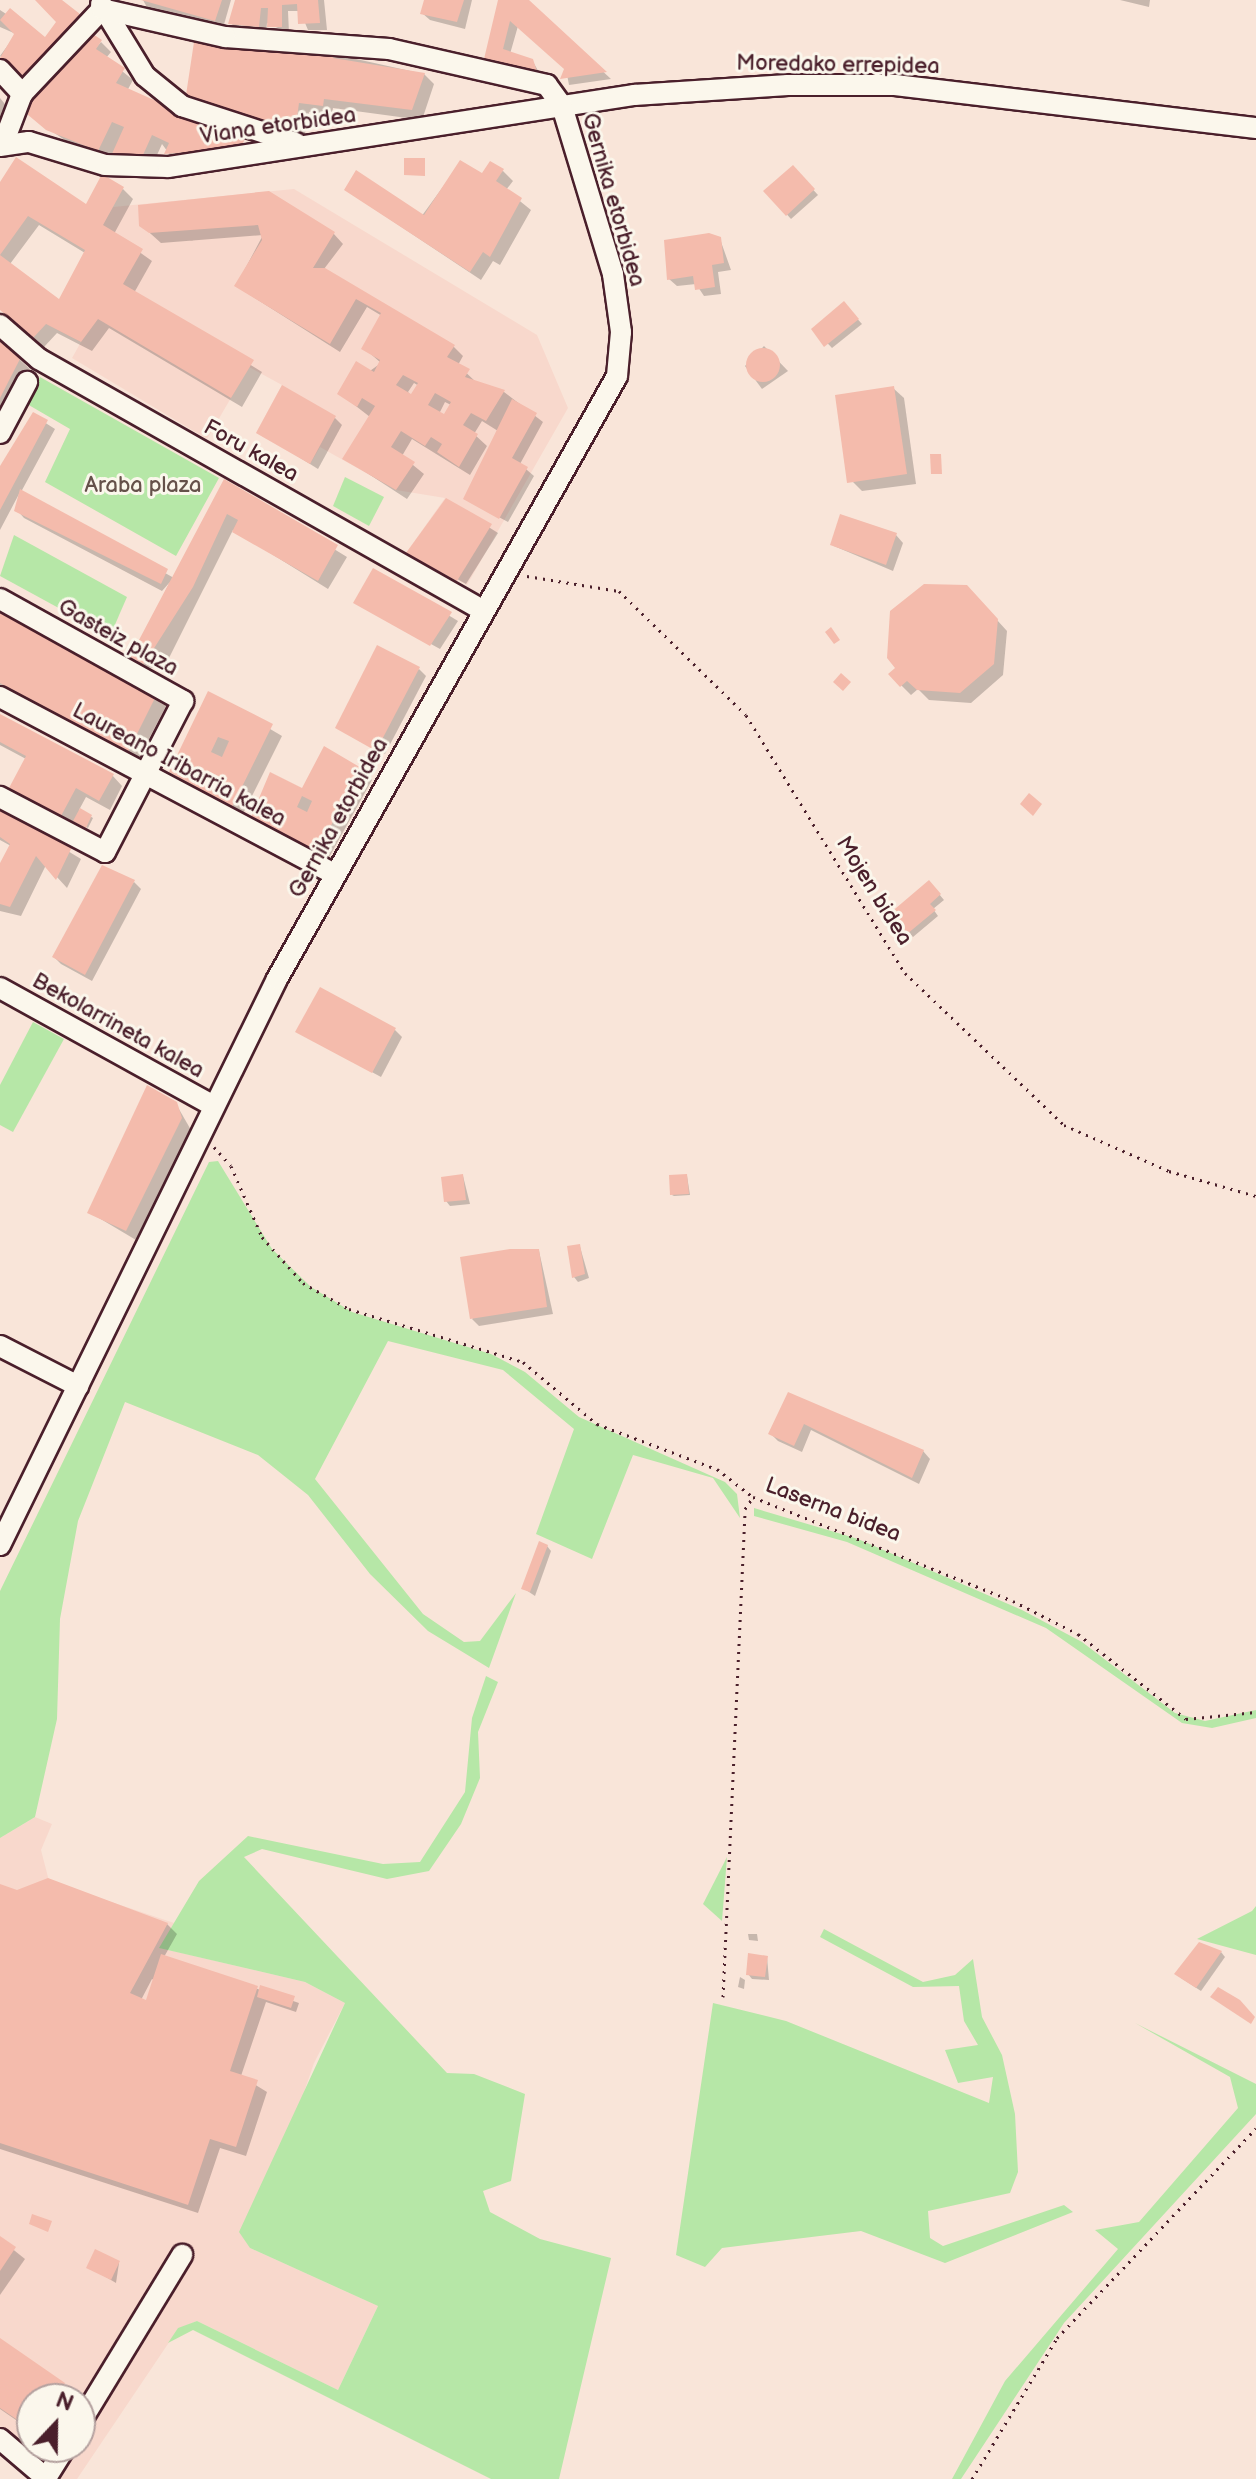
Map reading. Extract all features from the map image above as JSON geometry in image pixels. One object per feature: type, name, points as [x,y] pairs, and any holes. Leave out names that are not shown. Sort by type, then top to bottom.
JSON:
[{"type":"street","points":[[2,145],[22,94],[101,4]]},
{"type":"street","points":[[101,4],[225,37],[389,49],[547,85],[562,106]]},
{"type":"street","points":[[101,4],[145,76],[182,106],[308,145]]},
{"type":"street","points":[[0,70],[22,94]]},
{"type":"street","name":"Moredako errepidea","points":[[562,106],[710,87],[895,85],[1256,128]]},
{"type":"street","name":"Viana etorbidea","points":[[2,145],[29,142],[123,168],[308,145],[562,106]]},
{"type":"street","name":"Gernika etorbidea","points":[[0,1545],[201,1132],[335,874],[617,376],[621,332],[613,274],[562,106]]},
{"type":"street","name":"Foru kalea","points":[[0,325],[39,359],[484,611]]},
{"type":"street","points":[[0,433],[27,382]]},
{"type":"street","name":"Gasteiz plaza","points":[[0,599],[183,701],[144,774]]},
{"type":"street","name":"Laureano Iribarria kalea","points":[[0,697],[335,874]]},
{"type":"street","points":[[0,797],[105,852],[144,774]]},
{"type":"street","name":"Bekolarrineta kalea","points":[[0,988],[214,1106]]},
{"type":"street","points":[[0,1346],[78,1386]]},
{"type":"street","points":[[96,2397],[182,2255]]},
{"type":"street","points":[[0,2439],[47,2479]]},
{"type":"path","name":"Mojen bidea","points":[[504,572],[619,591],[746,715],[905,973],[1064,1125],[1169,1171],[1256,1196]]},
{"type":"path","name":"Laserna bidea","points":[[201,1132],[231,1166],[262,1237],[303,1283],[349,1309],[523,1362],[597,1424],[717,1469],[753,1497],[863,1536],[1078,1634],[1186,1719],[1256,1712]]},
{"type":"path","points":[[723,1997],[745,1509],[753,1497]]},
{"type":"path","points":[[972,2479],[1057,2338],[1256,2128]]},
{"type":"shaded area","points":[[294,189],[537,335],[568,408],[467,585],[406,553],[445,498],[396,490],[320,447],[310,464],[256,433],[282,385],[249,367],[207,439],[72,358],[81,342],[46,324],[113,207]]},
{"type":"shaded area","points":[[35,1817],[52,1824],[41,1850],[49,1881],[174,1923],[160,1948],[305,1982],[345,2003],[314,2063],[250,2248],[378,2306],[338,2390],[197,2321],[178,2329],[96,2451],[96,2383],[16,2383],[16,2463],[88,2463],[77,2479],[33,2479],[0,2451],[0,1838]]},
{"type":"green space","name":"Araba plaza","points":[[40,377],[219,478],[176,556],[45,482],[70,429],[27,404]]},
{"type":"green space","points":[[345,477],[384,497],[369,526],[333,506]]},
{"type":"green space","points":[[14,535],[127,597],[110,636],[0,576]]},
{"type":"green space","points":[[33,1022],[64,1039],[13,1132],[0,1125],[0,1085]]},
{"type":"green space","points":[[218,1161],[272,1249],[311,1287],[352,1312],[491,1354],[525,1372],[579,1417],[725,1482],[737,1494],[740,1518],[713,1478],[633,1455],[592,1559],[536,1534],[574,1429],[503,1370],[388,1341],[315,1479],[423,1614],[464,1642],[480,1641],[516,1593],[489,1668],[428,1631],[370,1574],[308,1495],[258,1455],[125,1402],[78,1521],[60,1619],[57,1719],[35,1817],[0,1838],[0,1591],[209,1162]]},
{"type":"green space","points":[[754,1508],[858,1539],[1022,1610],[1082,1642],[1175,1713],[1205,1721],[1256,1710],[1256,1718],[1212,1728],[1182,1723],[1046,1628],[847,1542],[754,1516]]},
{"type":"green space","points":[[486,1676],[498,1682],[478,1732],[480,1778],[461,1824],[429,1871],[387,1879],[262,1849],[244,1857],[447,2073],[474,2074],[525,2094],[511,2181],[483,2191],[490,2212],[540,2239],[611,2258],[559,2479],[491,2479],[193,2330],[168,2343],[178,2328],[197,2321],[338,2390],[378,2306],[250,2248],[239,2232],[345,2003],[305,1982],[159,1948],[199,1881],[248,1836],[383,1864],[420,1862],[465,1792],[472,1718]]},
{"type":"green space","points":[[727,1857],[722,1921],[703,1904]]},
{"type":"green space","points":[[1256,1906],[1256,1955],[1197,1939],[1252,1911]]},
{"type":"green space","points":[[824,1929],[923,1982],[955,1975],[973,1959],[982,2017],[1002,2055],[1015,2114],[1018,2172],[1010,2193],[928,2211],[930,2238],[943,2246],[1064,2205],[1073,2212],[945,2263],[861,2231],[722,2248],[705,2267],[676,2255],[713,2003],[786,2021],[989,2103],[993,2077],[958,2083],[945,2050],[978,2045],[964,2021],[959,1986],[913,1987],[820,1937]]},
{"type":"green space","points":[[1135,2023],[1256,2084],[1256,2114],[1064,2323],[961,2479],[952,2479],[1005,2381],[1118,2249],[1095,2230],[1139,2222],[1238,2108],[1230,2077]]},
{"type":"building","points":[[35,0],[62,0],[80,14],[27,79],[0,58],[14,34],[0,20],[10,8],[45,37],[56,22]]},
{"type":"building","points":[[141,0],[222,0],[215,21]]},
{"type":"building","points":[[235,0],[318,0],[320,23],[298,24],[297,4],[282,5],[282,27],[267,27],[268,8],[261,8],[259,27],[228,24]]},
{"type":"building","points":[[424,0],[464,0],[457,22],[420,14]]},
{"type":"building","points":[[498,0],[529,0],[607,72],[560,79],[564,69],[510,21],[503,49],[533,59],[538,75],[484,59]]},
{"type":"building","points":[[88,31],[102,40],[96,49],[125,68],[116,83],[212,126],[211,133],[246,136],[241,148],[164,154],[169,143],[152,135],[143,155],[111,156],[124,127],[112,122],[98,151],[46,130],[21,109]]},
{"type":"building","points":[[194,42],[334,51],[333,58],[425,73],[412,110],[324,99],[323,106],[299,103],[296,125],[244,118],[186,95]]},
{"type":"building","points":[[16,157],[86,204],[102,174],[124,187],[103,225],[143,249],[123,284],[254,360],[231,398],[98,319],[81,342],[46,324],[33,338],[0,310],[0,255],[0,182]],"holes":[[[28,216],[85,250],[59,299],[0,255]]]},
{"type":"building","points":[[404,158],[425,158],[425,176],[404,175]]},
{"type":"building","points":[[460,160],[482,173],[490,161],[504,169],[496,181],[522,198],[490,257],[483,252],[470,272],[344,190],[356,170],[424,215]]},
{"type":"building","points":[[793,165],[815,189],[786,216],[763,191]]},
{"type":"building","points":[[269,191],[335,232],[313,268],[325,268],[455,345],[447,357],[470,369],[465,377],[505,390],[486,421],[471,413],[463,425],[478,434],[459,467],[437,452],[442,444],[431,437],[425,446],[401,431],[391,447],[415,462],[396,490],[342,459],[375,406],[362,398],[357,407],[337,394],[356,361],[374,372],[380,360],[361,349],[381,313],[356,299],[330,344],[234,286],[262,240],[258,225],[149,233],[139,226],[138,205]],"holes":[[[403,375],[418,383],[411,394],[396,385]],[[435,393],[451,402],[444,414],[428,405]]]},
{"type":"building","points":[[709,233],[721,237],[724,263],[712,265],[715,287],[695,290],[693,276],[667,280],[664,240]]},
{"type":"building","points":[[844,301],[859,319],[824,347],[811,329]]},
{"type":"building","points":[[0,339],[21,357],[0,398]]},
{"type":"building","points":[[763,348],[775,353],[780,365],[775,377],[763,382],[751,377],[746,365],[751,353]]},
{"type":"building","points":[[282,385],[336,416],[310,464],[256,433]]},
{"type":"building","points":[[894,386],[907,474],[847,483],[835,395]]},
{"type":"building","points":[[512,399],[537,413],[512,458],[528,467],[499,519],[463,499]]},
{"type":"building","points":[[33,412],[48,420],[0,510],[0,466]]},
{"type":"building","points":[[930,454],[941,454],[942,474],[931,474]]},
{"type":"building","points":[[224,479],[338,545],[318,581],[232,532],[238,520],[227,514],[193,587],[144,664],[130,657]]},
{"type":"building","points":[[20,489],[168,569],[161,584],[14,511]]},
{"type":"building","points":[[446,498],[492,524],[457,581],[406,553]]},
{"type":"building","points":[[840,514],[897,533],[886,565],[830,545]]},
{"type":"building","points":[[373,568],[452,612],[430,646],[353,603]]},
{"type":"building","points":[[924,584],[967,585],[998,619],[994,664],[960,693],[917,690],[907,681],[900,687],[888,674],[895,668],[887,658],[890,611]]},
{"type":"building","points":[[0,609],[157,694],[128,752],[0,683]]},
{"type":"building","points":[[831,627],[840,640],[834,644],[825,632]]},
{"type":"building","points":[[377,645],[420,667],[376,751],[335,728]]},
{"type":"building","points":[[841,673],[851,682],[843,691],[833,682]]},
{"type":"building","points":[[208,691],[273,724],[232,807],[169,772]],"holes":[[[218,737],[229,741],[222,757],[211,752]]]},
{"type":"building","points":[[0,714],[114,774],[99,801],[76,788],[61,816],[9,788],[26,756],[0,742]]},
{"type":"building","points":[[324,746],[363,769],[316,852],[251,817],[270,772],[302,788]],"holes":[[[302,796],[312,801],[307,812],[297,807]]]},
{"type":"building","points":[[1029,793],[1042,804],[1033,816],[1020,804]]},
{"type":"building","points":[[0,808],[72,847],[56,880],[36,856],[10,907],[0,904],[0,863],[10,844],[0,837]]},
{"type":"building","points":[[80,808],[92,815],[86,828],[73,821]]},
{"type":"building","points":[[102,865],[135,880],[85,975],[52,957]]},
{"type":"building","points":[[929,880],[941,894],[930,904],[936,910],[907,934],[889,914]]},
{"type":"building","points":[[320,987],[396,1028],[372,1073],[295,1032]]},
{"type":"building","points":[[147,1085],[177,1102],[182,1118],[126,1231],[87,1213]]},
{"type":"building","points":[[463,1174],[466,1200],[444,1202],[441,1177]]},
{"type":"building","points":[[687,1174],[689,1194],[670,1195],[669,1175]]},
{"type":"building","points":[[580,1244],[585,1274],[572,1278],[567,1246]]},
{"type":"building","points":[[510,1249],[539,1249],[547,1307],[470,1319],[460,1257]]},
{"type":"building","points":[[788,1392],[924,1450],[912,1478],[804,1424],[794,1446],[768,1434]]},
{"type":"building","points":[[539,1541],[548,1545],[530,1592],[521,1589]]},
{"type":"building","points":[[48,1878],[168,1923],[130,1993],[146,2000],[161,1954],[258,1986],[230,2071],[258,2080],[236,2147],[210,2139],[188,2205],[0,2143],[0,1884],[17,1890]]},
{"type":"building","points":[[1199,1942],[1222,1951],[1196,1988],[1174,1974]]},
{"type":"building","points":[[748,1953],[768,1956],[765,1977],[746,1975]]},
{"type":"building","points":[[260,1985],[295,1996],[291,2008],[257,1997]]},
{"type":"building","points":[[1218,1987],[1240,2000],[1255,2017],[1251,2024],[1210,1997]]},
{"type":"building","points":[[32,2214],[52,2221],[48,2232],[29,2224]]},
{"type":"building","points":[[0,2236],[16,2247],[0,2271]]},
{"type":"building","points":[[95,2249],[120,2261],[111,2280],[86,2268]]},
{"type":"building","points":[[0,2338],[65,2383],[16,2383],[16,2419],[0,2408]]}]
